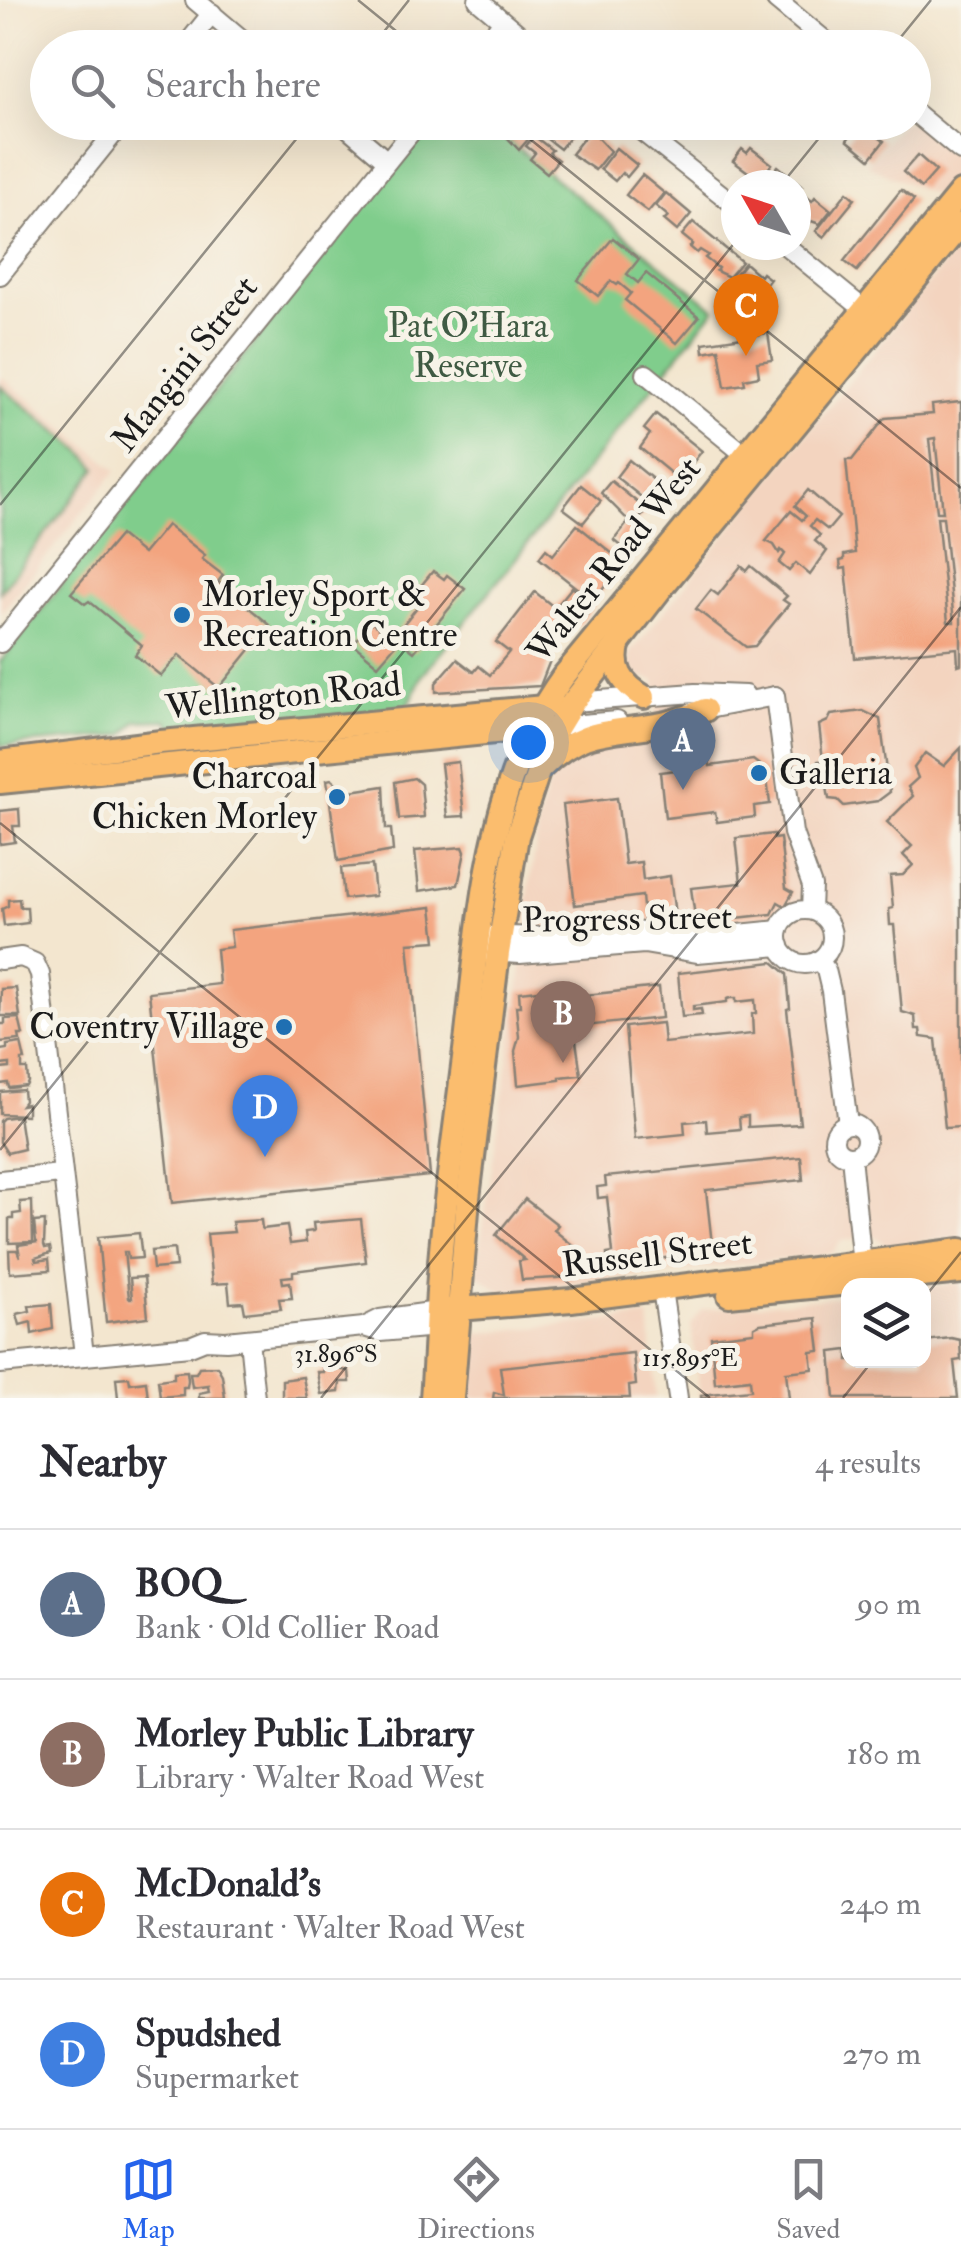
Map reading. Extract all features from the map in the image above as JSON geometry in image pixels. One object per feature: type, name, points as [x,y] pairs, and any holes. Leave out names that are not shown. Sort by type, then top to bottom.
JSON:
[{"type":"main road","name":"Walter Road West","points":[[873,316],[961,192]]},
{"type":"main road","name":"Walter Road West","points":[[432,1398],[448,1318],[488,944],[490,852],[512,776],[545,721],[563,677],[873,316],[961,224]]},
{"type":"main road","name":"Walter Road West","points":[[573,702],[752,460]]},
{"type":"main road","points":[[619,642],[615,654],[622,680],[644,697]]},
{"type":"main road","name":"Wellington Road","points":[[0,782],[482,733],[545,721],[573,702]]},
{"type":"main road","name":"Wellington Road","points":[[0,762],[505,708],[545,721]]},
{"type":"main road","points":[[538,771],[562,750],[597,732],[668,723],[705,710]]},
{"type":"main road","name":"Walter Road West","points":[[488,944],[538,771],[545,721]]},
{"type":"main road","points":[[482,733],[504,748],[512,776]]},
{"type":"main road","name":"Russell Street","points":[[448,1318],[534,1304],[669,1295],[863,1272],[961,1250]]},
{"type":"main road","name":"Russell Street","points":[[863,1272],[961,1272]]},
{"type":"main road","name":"Walter Road West","points":[[448,1318],[452,1398]]},
{"type":"street","points":[[195,0],[231,30]]},
{"type":"street","points":[[478,0],[513,30]]},
{"type":"street","points":[[776,0],[812,30]]},
{"type":"street","points":[[199,30],[212,14]]},
{"type":"street","points":[[496,30],[503,22]]},
{"type":"street","points":[[931,126],[961,151]]},
{"type":"street","points":[[0,275],[109,140]]},
{"type":"street","points":[[363,140],[387,161]]},
{"type":"street","name":"Mangini Street","points":[[0,644],[405,140]]},
{"type":"street","points":[[653,140],[721,194]]},
{"type":"street","points":[[804,260],[873,316]]},
{"type":"street","points":[[646,374],[752,460]]},
{"type":"street","points":[[573,702],[694,693],[775,696]]},
{"type":"street","points":[[545,721],[705,710],[775,696]]},
{"type":"street","points":[[775,696],[793,834],[812,886],[811,910]]},
{"type":"street","points":[[811,910],[823,917],[832,936],[828,950],[819,960],[799,963],[792,960],[779,938],[787,916],[811,910]]},
{"type":"street","name":"Progress Street","points":[[488,944],[520,954],[644,944],[698,953],[779,938]]},
{"type":"street","points":[[0,960],[21,957],[35,963],[40,974],[84,1355]]},
{"type":"street","points":[[819,960],[831,991],[848,1124],[836,1132],[834,1141],[839,1152],[851,1156],[863,1272]]},
{"type":"street","points":[[0,1180],[61,1174]]},
{"type":"street","points":[[669,1295],[678,1398]]},
{"type":"street","name":"Russell Street","points":[[0,1364],[190,1346],[204,1340],[364,1327],[380,1319],[448,1318]]},
{"type":"street","points":[[249,1339],[254,1398]]},
{"type":"shaded area","points":[[931,132],[961,151],[961,171],[938,197],[867,165],[888,140],[931,140]]},
{"type":"shaded area","name":"Galleria","points":[[961,243],[961,1238],[885,1245],[876,1236],[841,1241],[833,1252],[813,1256],[501,1292],[476,1273],[529,922],[526,909],[541,811],[550,781],[562,765],[601,740],[658,732],[655,680],[637,676],[630,666],[630,654]]},
{"type":"shaded area","points":[[0,376],[117,470],[0,614]]},
{"type":"shaded area","points":[[961,1283],[961,1398],[700,1398],[691,1325],[702,1310],[841,1297],[841,1368],[931,1368],[931,1287]]},
{"type":"shaded area","points":[[649,1317],[656,1398],[463,1398],[469,1343],[479,1333]]},
{"type":"green space","name":"Pat O'Hara Reserve","points":[[415,140],[508,140],[715,309],[422,676],[409,704],[399,710],[174,731],[168,720],[137,721],[125,734],[111,737],[0,746],[0,662]]},
{"type":"green space","points":[[0,386],[81,450],[97,468],[0,592]]},
{"type":"building","points":[[510,140],[527,140],[519,150]]},
{"type":"building","points":[[531,140],[539,140],[558,160],[547,173],[530,159],[535,153],[526,146]]},
{"type":"building","points":[[548,140],[567,140],[560,149]]},
{"type":"building","points":[[582,140],[600,140],[610,151],[595,170],[571,154]]},
{"type":"building","points":[[847,140],[884,141],[870,159]]},
{"type":"building","points":[[616,148],[637,165],[627,177],[622,173],[615,181],[600,169]]},
{"type":"building","points":[[751,148],[772,164],[767,170],[745,170],[733,161],[742,149],[747,153]]},
{"type":"building","points":[[918,155],[936,171],[921,188],[903,172]]},
{"type":"building","points":[[642,175],[664,193],[648,212],[626,195]]},
{"type":"building","points":[[901,190],[914,200],[857,271],[844,261]]},
{"type":"building","points":[[847,192],[855,199],[824,237],[816,231]]},
{"type":"building","points":[[666,193],[691,214],[677,231],[656,206]]},
{"type":"building","points":[[815,197],[831,210],[820,224],[811,221],[811,200]]},
{"type":"building","points":[[693,222],[721,245],[721,260],[742,262],[729,277],[716,271],[718,268],[705,258],[708,255],[700,250],[697,253],[682,235]]},
{"type":"building","points":[[613,238],[639,259],[627,274],[638,283],[646,273],[699,317],[677,343],[625,300],[631,293],[619,283],[611,281],[598,296],[578,280]]},
{"type":"building","points":[[745,263],[770,279],[752,301],[729,282]]},
{"type":"building","points":[[768,333],[772,360],[757,362],[759,376],[744,379],[745,384],[725,387],[719,349],[704,352],[703,343]]},
{"type":"building","points":[[961,402],[961,664],[958,665],[957,648],[855,658],[846,568],[841,569],[840,561],[844,555],[855,553],[846,460],[852,460],[885,418],[933,414],[932,405]],"holes":[[[935,438],[943,512],[937,512],[929,439]],[[937,517],[943,517],[954,622],[948,622]]]},
{"type":"building","points":[[656,414],[702,451],[679,480],[640,448],[650,434],[644,429]]},
{"type":"building","points":[[629,460],[672,495],[659,511],[616,477]]},
{"type":"building","points":[[611,481],[648,511],[632,524],[643,534],[629,552],[614,540],[629,521],[601,493]]},
{"type":"building","points":[[581,485],[601,501],[583,523],[563,508]]},
{"type":"building","points":[[808,490],[839,517],[828,530],[815,520],[810,526],[820,535],[815,541],[827,551],[810,575],[796,563],[789,571],[779,563],[785,554],[766,541],[791,511],[802,520],[806,516],[795,506]]},
{"type":"building","name":"Morley Sport & Recreation Centre","points":[[167,525],[223,575],[218,582],[270,625],[219,688],[179,655],[161,676],[135,655],[142,645],[89,601],[85,604],[71,593],[120,535],[143,554]]},
{"type":"building","points":[[577,525],[624,563],[593,601],[539,558],[546,549],[553,555]]},
{"type":"building","points":[[741,566],[747,571],[751,566],[787,596],[783,600],[789,604],[755,646],[746,647],[696,609],[711,590],[718,595]]},
{"type":"building","points":[[433,571],[444,579],[447,575],[465,589],[414,652],[394,636],[418,606],[410,599]]},
{"type":"building","points":[[572,587],[594,605],[578,626],[566,616],[540,649],[551,658],[540,686],[436,692],[436,683],[457,659],[474,672],[479,666],[490,675],[509,652],[496,642],[535,592],[555,608]]},
{"type":"building","points":[[372,622],[397,643],[378,665],[353,644]]},
{"type":"building","points":[[863,711],[880,719],[890,792],[878,801],[844,806],[829,799],[824,768],[817,767],[818,761],[823,760],[819,725],[831,715]]},
{"type":"building","points":[[961,748],[961,1127],[945,1128],[936,1039],[921,1037],[915,1016],[902,1012],[894,925],[890,925],[890,876],[903,875],[913,865],[903,855],[912,846],[887,822],[913,796],[908,787],[918,778],[914,768],[925,753],[944,766]]},
{"type":"building","points":[[709,760],[710,766],[753,760],[766,770],[770,804],[754,806],[755,817],[717,822],[715,812],[665,818],[660,772],[693,768],[692,762]]},
{"type":"building","points":[[458,762],[464,816],[447,817],[441,764]]},
{"type":"building","points":[[414,778],[421,784],[424,817],[399,819],[395,782]]},
{"type":"building","points":[[331,779],[338,793],[384,786],[386,829],[391,829],[393,851],[338,861],[327,780]]},
{"type":"building","points":[[617,798],[625,864],[641,862],[643,880],[670,876],[675,915],[644,919],[642,896],[575,905],[563,805]]},
{"type":"building","points":[[19,809],[20,826],[13,826],[15,842],[0,844],[0,811]]},
{"type":"building","points":[[774,834],[774,839],[780,838],[786,888],[793,892],[785,906],[778,902],[772,914],[701,922],[695,917],[691,888],[741,883],[736,838]]},
{"type":"building","points":[[463,847],[458,885],[419,891],[415,851]]},
{"type":"building","points":[[372,865],[375,896],[344,899],[341,868]]},
{"type":"building","points":[[19,899],[20,907],[27,907],[28,923],[4,926],[2,909],[8,906],[8,900]]},
{"type":"building","name":"Coventry Village","points":[[432,907],[436,941],[408,943],[430,1176],[172,1203],[149,992],[219,984],[216,949],[232,947],[230,930]]},
{"type":"building","points":[[773,962],[787,974],[787,1009],[800,1124],[748,1127],[748,1116],[739,1117],[740,1129],[707,1132],[706,1120],[684,1122],[685,1134],[635,1139],[625,1027],[662,1023],[664,1043],[753,1034],[755,1000],[736,1002],[736,998],[731,998],[727,1002],[693,1006],[693,1010],[701,1009],[702,1015],[682,1017],[678,973]]},
{"type":"building","points":[[575,986],[576,996],[659,987],[662,1018],[574,1027],[581,1075],[518,1085],[515,1051],[519,1037],[519,992]]},
{"type":"building","points":[[16,988],[20,1016],[0,1016],[1,989]]},
{"type":"building","points":[[19,1018],[23,1035],[19,1035],[20,1040],[0,1042],[0,1024],[5,1024],[5,1019]]},
{"type":"building","points":[[21,1043],[25,1060],[22,1069],[27,1069],[28,1082],[26,1086],[9,1088],[8,1083],[0,1084],[0,1069],[10,1068],[10,1064],[0,1065],[0,1050]]},
{"type":"building","points":[[23,1090],[21,1105],[27,1104],[27,1115],[0,1114],[0,1092]]},
{"type":"building","points":[[19,1116],[24,1149],[7,1153],[0,1142],[0,1121]]},
{"type":"building","points":[[801,1157],[803,1180],[706,1190],[713,1253],[607,1264],[607,1254],[613,1253],[607,1197],[598,1198],[597,1187],[606,1186],[605,1177]]},
{"type":"building","points":[[525,1199],[558,1225],[554,1230],[575,1247],[576,1268],[571,1269],[572,1277],[522,1280],[519,1261],[525,1260],[496,1235]]},
{"type":"building","points":[[32,1201],[33,1242],[9,1243],[9,1219],[21,1213],[20,1202]]},
{"type":"building","points":[[361,1219],[366,1262],[293,1271],[293,1276],[282,1277],[283,1283],[290,1282],[292,1298],[279,1299],[281,1309],[245,1313],[243,1302],[230,1303],[228,1283],[212,1284],[207,1234],[234,1232],[232,1222],[261,1220],[262,1229],[287,1226],[290,1244],[306,1242],[305,1232],[314,1231],[313,1223]]},
{"type":"building","points":[[45,1221],[44,1245],[50,1247],[51,1253],[35,1258],[49,1259],[50,1270],[10,1273],[9,1250],[17,1250],[20,1257],[18,1245],[38,1242],[34,1222]]},
{"type":"building","points":[[139,1233],[142,1258],[128,1259],[124,1252],[129,1298],[130,1278],[144,1277],[148,1317],[106,1322],[98,1237]]},
{"type":"building","points":[[174,1249],[176,1267],[153,1269],[151,1251]]},
{"type":"building","points":[[51,1304],[53,1329],[32,1334],[31,1322],[20,1325],[17,1314],[30,1311],[29,1306]]},
{"type":"building","points":[[816,1318],[820,1351],[811,1352],[813,1369],[786,1372],[789,1398],[701,1398],[751,1390],[750,1379],[715,1383],[711,1337],[754,1332],[760,1324]]},
{"type":"building","points":[[931,1340],[960,1340],[961,1360],[954,1361],[958,1398],[835,1398],[831,1352],[841,1351],[841,1368],[931,1368]]},
{"type":"building","points":[[633,1353],[636,1385],[629,1386],[630,1398],[493,1398],[494,1392],[504,1395],[500,1367]]},
{"type":"building","points":[[217,1366],[225,1398],[199,1398],[199,1393],[209,1391],[208,1385],[192,1387],[190,1373],[196,1373],[199,1367]]},
{"type":"building","points":[[323,1367],[349,1371],[350,1382],[340,1382],[339,1392],[321,1394],[317,1372],[323,1372]]},
{"type":"building","points":[[187,1371],[183,1395],[160,1397],[158,1380]]},
{"type":"building","points":[[129,1377],[130,1383],[146,1381],[148,1398],[118,1398],[116,1378]]},
{"type":"building","points":[[303,1377],[307,1398],[282,1398],[282,1380]]},
{"type":"place","name":"McDonald's","points":[[746,356]]},
{"type":"place","name":"Morley Sport & Recreation Centre","points":[[182,615]]},
{"type":"place","name":"Galleria","points":[[759,773]]},
{"type":"place","name":"BOQ","points":[[683,790]]},
{"type":"place","name":"Charcoal Chicken Morley","points":[[337,797]]},
{"type":"place","name":"Coventry Village","points":[[284,1027]]},
{"type":"place","name":"Morley Public Library","points":[[563,1063]]},
{"type":"place","name":"Spudshed","points":[[265,1157]]}]
